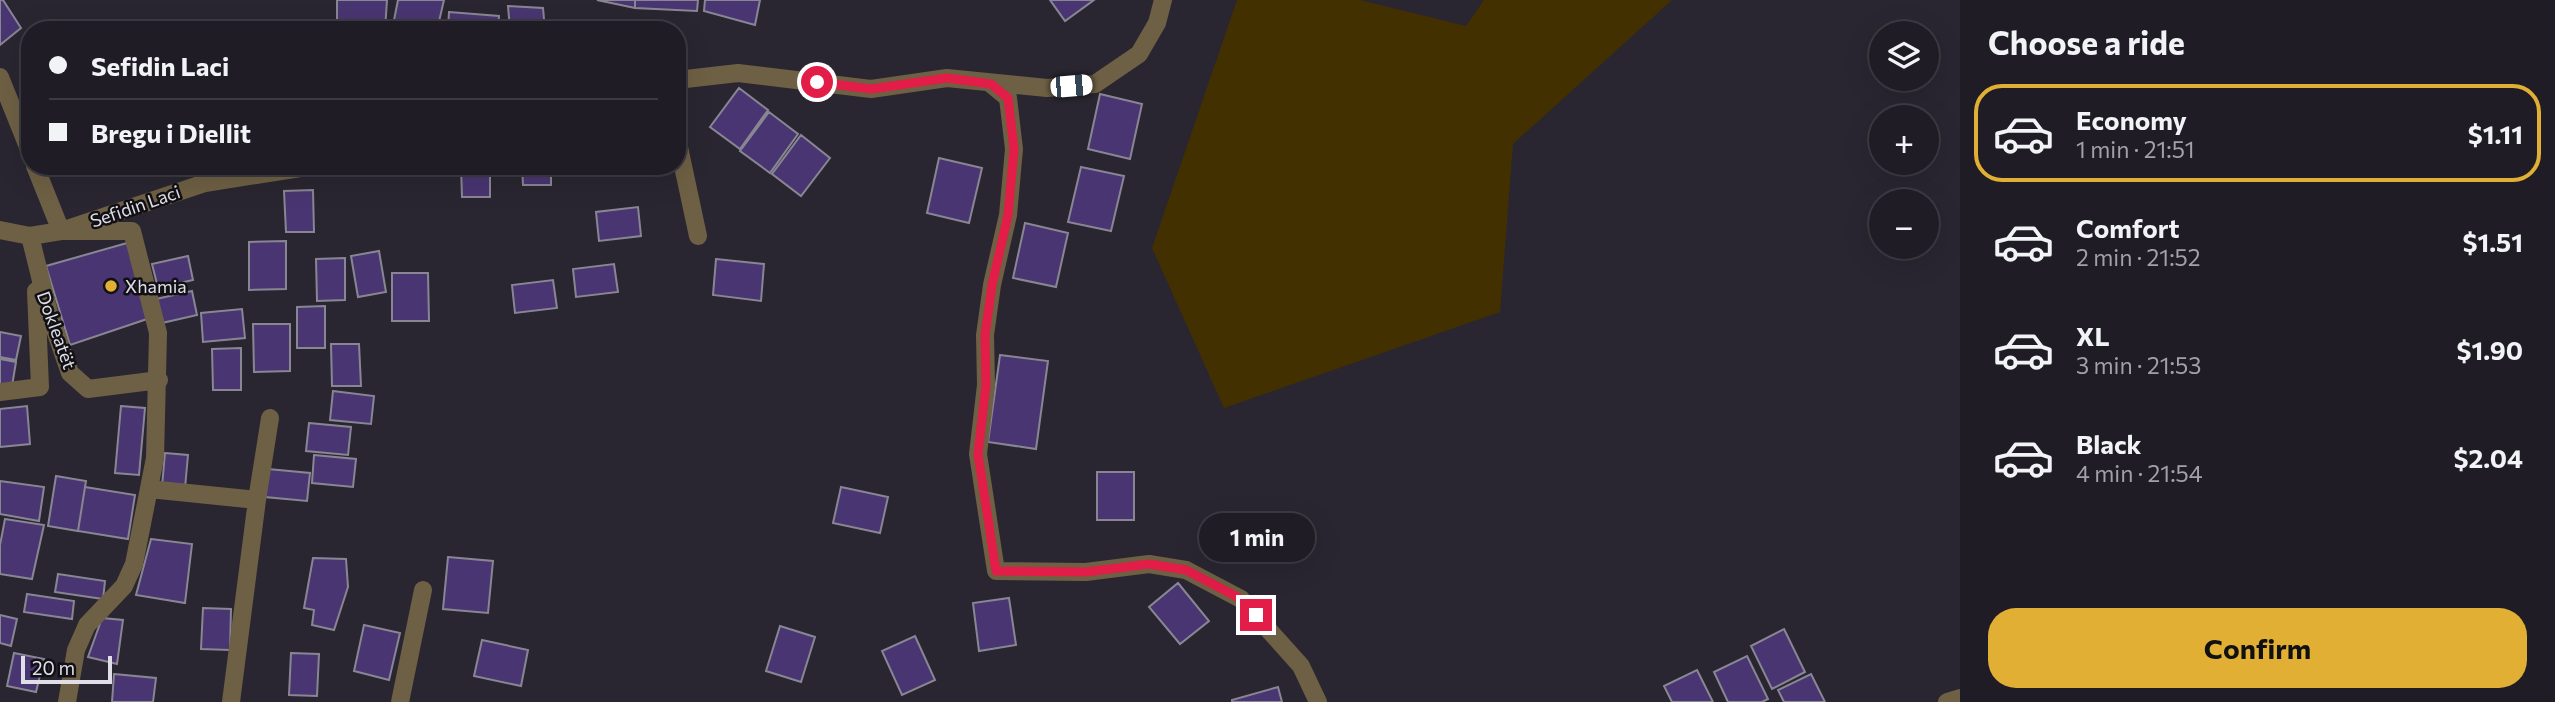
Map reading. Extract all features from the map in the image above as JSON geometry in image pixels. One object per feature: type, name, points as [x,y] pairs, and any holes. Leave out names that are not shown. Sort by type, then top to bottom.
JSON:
[{"type":"street","points":[[686,79],[738,73],[871,89],[947,78],[1047,88],[1096,84],[1139,54],[1157,23],[1163,0]]},
{"type":"street","points":[[0,77],[21,130]]},
{"type":"street","points":[[991,84],[1008,98],[1014,149],[1008,215],[992,285],[985,335],[986,385],[979,429],[981,484],[996,571],[1086,572],[1149,564],[1186,570],[1241,599],[1301,666],[1318,702]]},
{"type":"street","points":[[39,175],[61,231],[132,231],[158,333],[159,380],[155,458],[134,564],[124,586],[87,625],[76,650],[67,702]]},
{"type":"street","name":"Sefidin Laci","points":[[0,230],[30,236],[61,231],[205,183],[256,175]]},
{"type":"street","points":[[685,175],[698,236]]},
{"type":"street","name":"Dokleatët","points":[[30,236],[37,273],[70,373],[88,389],[159,380]]},
{"type":"street","points":[[0,392],[40,387],[35,297],[37,273]]},
{"type":"street","points":[[231,702],[270,418]]},
{"type":"street","points":[[149,489],[257,500]]},
{"type":"street","points":[[400,702],[423,590]]},
{"type":"street","points":[[1947,702],[1960,698]]},
{"type":"shaded area","points":[[1237,0],[1360,0],[1466,26],[1484,0],[1672,0],[1513,144],[1500,312],[1224,408],[1152,248]]},
{"type":"building","points":[[0,0],[3,0],[21,28],[0,45]]},
{"type":"building","points":[[337,0],[387,0],[386,21],[337,21]]},
{"type":"building","points":[[398,0],[444,0],[439,21],[394,21]]},
{"type":"building","points":[[597,0],[635,0],[635,8]]},
{"type":"building","points":[[635,0],[698,0],[697,11],[635,8]]},
{"type":"building","points":[[705,0],[760,0],[755,25],[704,11]]},
{"type":"building","points":[[1050,0],[1094,0],[1065,21]]},
{"type":"building","points":[[508,6],[543,8],[544,21],[509,21]]},
{"type":"building","points":[[449,12],[499,16],[499,21],[448,21]]},
{"type":"building","points":[[739,88],[768,110],[740,149],[710,127]]},
{"type":"building","points":[[1100,94],[1142,104],[1130,159],[1088,149]]},
{"type":"building","points":[[769,112],[798,134],[770,173],[740,151]]},
{"type":"building","points":[[801,135],[830,158],[801,196],[772,174]]},
{"type":"building","points":[[939,158],[982,168],[969,223],[927,213]]},
{"type":"building","points":[[1081,167],[1124,176],[1111,231],[1068,222]]},
{"type":"building","points":[[461,175],[490,175],[490,197],[462,197]]},
{"type":"building","points":[[522,175],[551,175],[551,185],[523,185]]},
{"type":"building","points":[[313,190],[314,232],[286,232],[284,191]]},
{"type":"building","points":[[638,207],[641,236],[599,241],[596,212]]},
{"type":"building","points":[[1025,223],[1068,233],[1056,287],[1013,278]]},
{"type":"building","points":[[286,241],[286,289],[249,290],[249,242]]},
{"type":"building","points":[[127,243],[150,318],[70,345],[46,266]]},
{"type":"building","points":[[379,251],[386,292],[358,297],[351,256]]},
{"type":"building","points":[[188,256],[193,280],[158,288],[152,264]]},
{"type":"building","points":[[345,258],[345,300],[317,301],[316,259]]},
{"type":"building","points":[[716,259],[764,264],[761,301],[713,295]]},
{"type":"building","points":[[614,264],[618,292],[576,297],[573,269]]},
{"type":"building","points":[[392,273],[428,273],[429,321],[392,321]]},
{"type":"building","points":[[553,280],[557,308],[515,313],[512,285]]},
{"type":"building","points":[[192,291],[197,315],[162,323],[156,299]]},
{"type":"building","points":[[325,306],[325,348],[297,348],[297,307]]},
{"type":"building","points":[[242,309],[245,338],[203,342],[201,313]]},
{"type":"building","points":[[253,324],[290,324],[290,371],[254,372]]},
{"type":"building","points":[[0,332],[21,336],[16,360],[0,357]]},
{"type":"building","points":[[331,344],[359,344],[361,386],[332,386]]},
{"type":"building","points":[[241,348],[241,390],[213,390],[212,349]]},
{"type":"building","points":[[1000,355],[1048,361],[1036,449],[988,442]]},
{"type":"building","points":[[0,359],[16,362],[12,386],[0,384]]},
{"type":"building","points":[[333,391],[374,396],[371,424],[330,420]]},
{"type":"building","points":[[27,406],[30,444],[0,447],[0,409]]},
{"type":"building","points":[[121,406],[145,408],[139,475],[115,473]]},
{"type":"building","points":[[309,423],[351,427],[348,455],[306,451]]},
{"type":"building","points":[[165,453],[188,455],[185,488],[162,486]]},
{"type":"building","points":[[314,455],[356,459],[353,487],[312,483]]},
{"type":"building","points":[[268,469],[310,473],[307,501],[265,497]]},
{"type":"building","points":[[1097,472],[1134,472],[1134,520],[1097,520]]},
{"type":"building","points":[[56,476],[86,481],[78,531],[48,526]]},
{"type":"building","points":[[0,481],[44,487],[39,521],[0,514]]},
{"type":"building","points":[[85,487],[135,495],[128,539],[78,531]]},
{"type":"building","points":[[841,487],[888,497],[880,533],[833,523]]},
{"type":"building","points":[[5,519],[44,525],[32,579],[0,574],[0,545]]},
{"type":"building","points":[[151,539],[192,544],[185,603],[136,595]]},
{"type":"building","points":[[448,557],[493,561],[488,613],[443,609]]},
{"type":"building","points":[[313,558],[346,559],[348,587],[334,630],[312,625],[314,610],[304,608]]},
{"type":"building","points":[[58,574],[105,581],[103,599],[55,592]]},
{"type":"building","points":[[1178,583],[1209,621],[1180,644],[1149,607]]},
{"type":"building","points":[[27,594],[74,601],[72,619],[24,612]]},
{"type":"building","points":[[1009,598],[1016,645],[979,651],[973,603]]},
{"type":"building","points":[[203,608],[231,609],[230,650],[201,649]]},
{"type":"building","points":[[0,615],[17,619],[11,646],[0,643]]},
{"type":"building","points":[[102,618],[123,620],[117,664],[88,657]]},
{"type":"building","points":[[364,625],[400,633],[389,680],[354,671]]},
{"type":"building","points":[[780,626],[815,637],[801,682],[766,671]]},
{"type":"building","points":[[1784,629],[1805,672],[1772,689],[1751,646]]},
{"type":"building","points":[[915,636],[935,680],[902,695],[882,651]]},
{"type":"building","points":[[482,640],[528,650],[521,686],[474,676]]},
{"type":"building","points":[[14,653],[44,659],[36,692],[7,686]]},
{"type":"building","points":[[291,653],[319,654],[317,696],[289,695]]},
{"type":"building","points":[[1747,656],[1768,699],[1762,702],[1728,702],[1714,672]]},
{"type":"building","points":[[1697,670],[1713,702],[1672,702],[1664,686]]},
{"type":"building","points":[[114,674],[156,678],[153,702],[112,702]]},
{"type":"building","points":[[1811,674],[1825,702],[1784,702],[1778,690]]},
{"type":"building","points":[[1278,687],[1282,702],[1232,702],[1232,700]]},
{"type":"place","name":"Xhamia","points":[[111,286]]},
{"type":"route","points":[[817,82],[871,89],[915,85],[947,78],[991,84],[1008,98],[1014,149],[1008,215],[992,285],[985,335],[986,385],[978,454],[996,571],[1086,572],[1149,564],[1186,570],[1241,599],[1256,615]]}]
